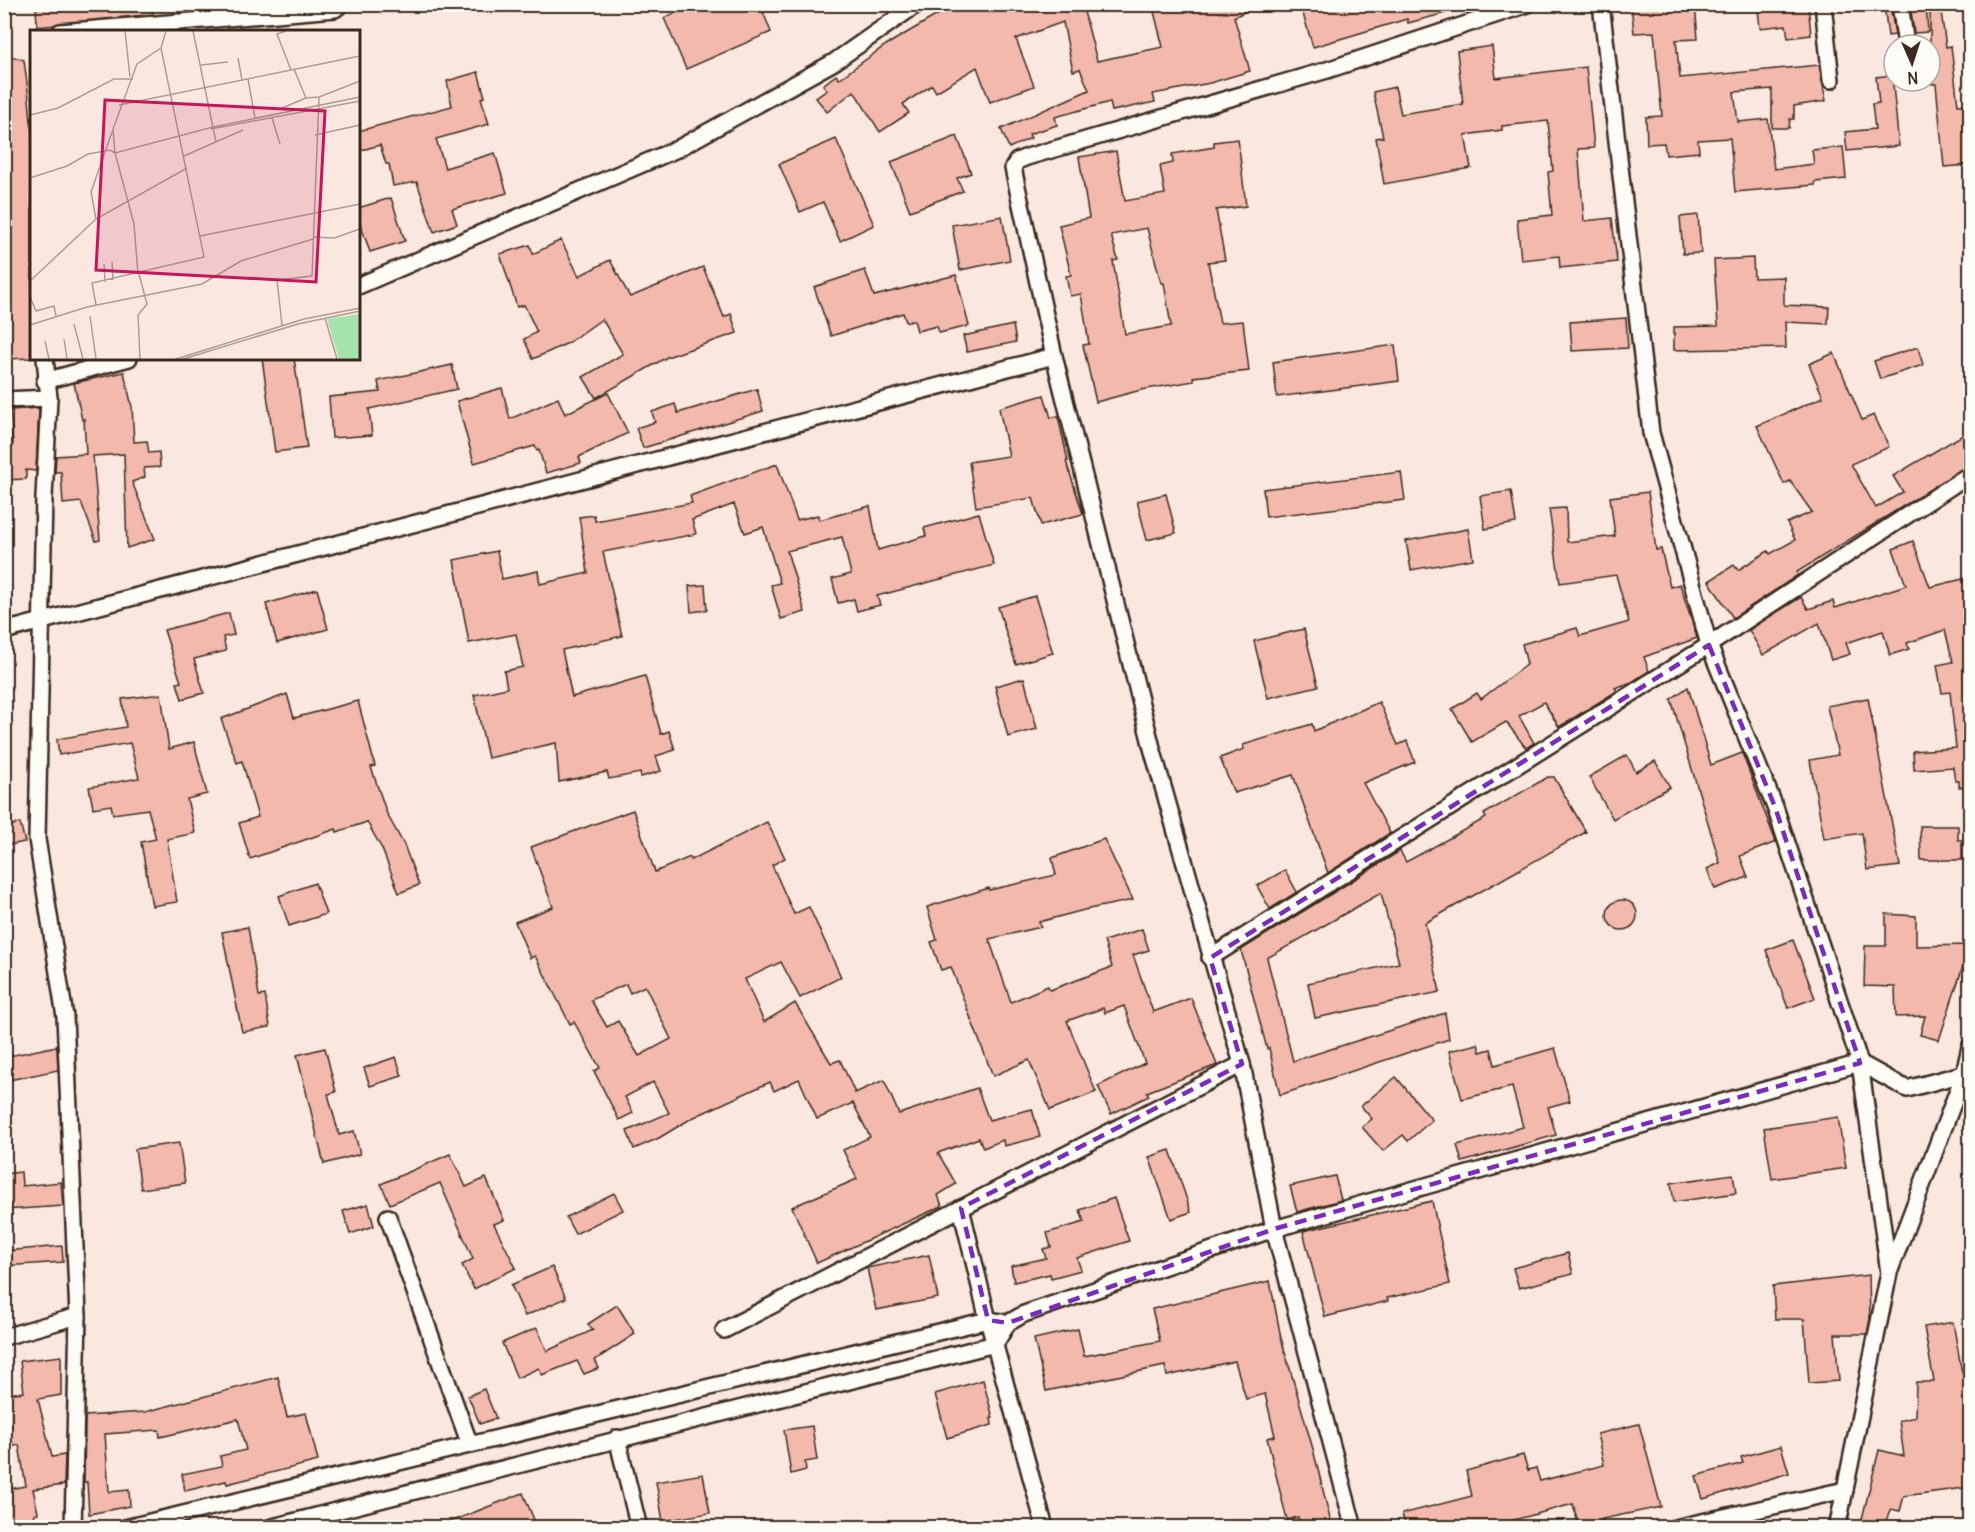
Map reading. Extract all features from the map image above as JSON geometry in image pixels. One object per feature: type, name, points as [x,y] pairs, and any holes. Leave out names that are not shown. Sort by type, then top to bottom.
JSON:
[{"type":"street","points":[[84,30],[335,9],[341,4]]},
{"type":"street","points":[[360,285],[677,149],[834,62],[917,4]]},
{"type":"street","points":[[1354,1527],[1274,1229],[1242,1064],[1152,748],[1054,356],[1012,168],[1017,160],[1324,71],[1528,4]]},
{"type":"street","points":[[1601,4],[1652,433],[1709,645],[1775,807],[1860,1063],[1889,1273]]},
{"type":"street","points":[[1822,4],[1832,80]]},
{"type":"street","points":[[1900,4],[1904,33]]},
{"type":"street","points":[[4,631],[1054,356]]},
{"type":"street","points":[[45,360],[45,381],[49,398],[37,839],[65,1017],[78,1316],[73,1527]]},
{"type":"street","points":[[45,381],[122,360]]},
{"type":"street","points":[[4,400],[49,398]]},
{"type":"street","points":[[1210,958],[1709,645],[1971,474]]},
{"type":"street","points":[[1835,1527],[1845,1490],[1889,1273],[1967,1073],[1971,1047]]},
{"type":"street","points":[[269,1527],[995,1344],[1008,1323],[1024,1314],[1274,1229],[1860,1063],[1907,1089],[1967,1073]]},
{"type":"street","points":[[724,1330],[1242,1064]]},
{"type":"street","points":[[961,1209],[988,1320],[1045,1527]]},
{"type":"street","points":[[388,1217],[470,1445]]},
{"type":"street","points":[[4,1337],[78,1316]]},
{"type":"street","points":[[125,1527],[988,1320],[1008,1323]]},
{"type":"street","points":[[618,1438],[639,1527]]},
{"type":"street","points":[[1675,1527],[1845,1490]]},
{"type":"highlighted area","points":[[1709,645],[1775,807],[1860,1063],[1274,1229],[1008,1323],[988,1320],[961,1208],[1242,1064],[1210,958]]},
{"type":"building","points":[[36,4],[153,4],[153,14],[37,27]]},
{"type":"building","points":[[696,4],[760,4],[771,32],[686,69],[664,18]]},
{"type":"building","points":[[956,4],[1082,4],[1097,61],[1163,47],[1152,4],[1260,4],[1234,17],[1250,71],[1210,83],[1153,94],[1155,102],[1112,111],[1110,102],[1055,117],[1057,125],[1029,134],[1031,138],[1009,148],[1001,129],[1089,90],[1080,69],[1073,71],[1063,22],[1016,39],[1034,86],[990,102],[977,67],[936,92],[932,85],[903,104],[909,113],[880,132],[854,91],[827,112],[816,98],[827,90],[823,85],[836,75],[839,79],[886,45]]},
{"type":"building","points":[[1300,4],[1456,4],[1457,10],[1408,23],[1407,19],[1313,47]]},
{"type":"building","points":[[1631,4],[1695,4],[1698,39],[1676,40],[1680,78],[1819,65],[1826,101],[1794,106],[1794,119],[1790,119],[1789,128],[1772,128],[1772,89],[1734,92],[1738,122],[1768,119],[1774,169],[1814,164],[1812,150],[1843,147],[1846,179],[1815,182],[1815,185],[1735,192],[1730,138],[1698,140],[1699,152],[1666,155],[1664,143],[1647,144],[1646,117],[1662,116],[1654,32],[1634,33]]},
{"type":"building","points":[[1808,4],[1811,35],[1788,38],[1786,25],[1760,28],[1758,9]]},
{"type":"building","points":[[1884,4],[1890,4],[1895,33],[1888,33]]},
{"type":"building","points":[[1910,4],[1926,4],[1928,32],[1914,33]]},
{"type":"building","points":[[1930,4],[1940,4],[1946,47],[1951,46],[1958,105],[1971,104],[1971,165],[1944,167],[1937,93],[1942,93],[1942,33],[1930,33]]},
{"type":"building","points":[[1492,46],[1496,78],[1586,67],[1594,148],[1578,149],[1584,221],[1612,218],[1617,262],[1560,268],[1559,256],[1521,260],[1517,219],[1552,215],[1548,172],[1553,171],[1548,121],[1502,126],[1502,130],[1465,135],[1471,168],[1384,184],[1376,138],[1383,137],[1373,92],[1395,87],[1401,114],[1463,104],[1457,51]]},
{"type":"building","points":[[4,54],[24,60],[30,110],[30,358],[6,359]]},
{"type":"building","points":[[478,72],[485,97],[481,98],[489,124],[436,139],[445,168],[495,153],[507,193],[452,209],[457,224],[434,232],[417,182],[393,186],[389,164],[386,164],[380,145],[360,150],[360,130],[452,106],[447,81]]},
{"type":"building","points":[[1882,76],[1882,93],[1894,93],[1899,146],[1847,151],[1845,132],[1875,129],[1872,104],[1879,103],[1876,77]]},
{"type":"building","points":[[957,136],[971,173],[957,178],[963,191],[910,211],[891,162]]},
{"type":"building","points":[[836,139],[874,225],[840,241],[823,202],[800,212],[779,164]]},
{"type":"building","points":[[1238,139],[1246,206],[1216,210],[1225,260],[1208,262],[1220,323],[1243,321],[1249,371],[1193,377],[1194,381],[1141,390],[1096,402],[1083,345],[1089,344],[1081,294],[1070,296],[1066,276],[1071,275],[1059,225],[1089,218],[1079,157],[1116,151],[1125,201],[1165,194],[1160,166],[1173,163],[1172,154],[1214,147],[1214,142]],"holes":[[[1147,228],[1161,283],[1164,283],[1171,326],[1125,334],[1113,261],[1118,260],[1111,235]]]},
{"type":"building","points":[[391,198],[405,241],[370,252],[360,223],[360,207]]},
{"type":"building","points":[[1698,215],[1701,253],[1683,254],[1680,217]]},
{"type":"building","points":[[1002,216],[1010,260],[960,270],[952,225]]},
{"type":"building","points":[[561,240],[579,276],[610,260],[630,297],[703,267],[724,317],[731,314],[737,333],[667,357],[596,398],[583,377],[623,354],[602,319],[568,343],[533,359],[524,339],[537,332],[524,305],[517,307],[500,254],[530,245],[533,254]]},
{"type":"building","points":[[1753,258],[1754,278],[1784,277],[1784,305],[1829,307],[1828,324],[1785,322],[1786,348],[1674,350],[1674,327],[1718,326],[1714,260]]},
{"type":"building","points":[[865,270],[874,296],[956,275],[969,326],[939,333],[937,326],[917,331],[914,320],[906,322],[903,313],[831,336],[814,287]]},
{"type":"building","points":[[1626,318],[1628,348],[1572,351],[1570,322]]},
{"type":"building","points":[[1013,325],[1016,342],[967,352],[963,336]]},
{"type":"building","points":[[1395,345],[1399,381],[1277,397],[1273,362]]},
{"type":"building","points":[[1918,347],[1923,365],[1880,379],[1874,361]]},
{"type":"building","points":[[1834,353],[1862,420],[1874,415],[1889,447],[1851,464],[1876,508],[1903,492],[1893,476],[1971,430],[1971,464],[1797,572],[1798,575],[1733,618],[1709,581],[1734,565],[1738,570],[1768,551],[1770,554],[1795,540],[1787,523],[1812,512],[1790,481],[1784,484],[1757,426],[1823,397],[1809,364]]},
{"type":"building","points":[[262,360],[294,360],[307,448],[275,452]]},
{"type":"building","points":[[452,365],[457,389],[369,409],[372,435],[332,438],[329,397],[380,392],[378,381]]},
{"type":"building","points":[[124,372],[132,407],[134,442],[147,441],[149,453],[159,452],[160,467],[144,468],[145,477],[132,482],[155,539],[127,548],[124,454],[93,456],[100,540],[96,541],[81,502],[63,504],[61,472],[55,472],[56,456],[86,454],[84,419],[82,420],[74,383]]},
{"type":"building","points":[[502,388],[510,419],[558,398],[565,414],[608,393],[628,433],[579,457],[581,463],[546,473],[539,450],[537,451],[535,446],[474,463],[457,401]]},
{"type":"building","points":[[757,389],[763,411],[643,448],[636,428],[655,422],[652,412],[675,404],[678,413]]},
{"type":"building","points":[[1044,395],[1051,418],[1058,416],[1068,461],[1066,461],[1083,514],[1041,525],[1033,498],[976,507],[969,462],[1009,456],[999,408]]},
{"type":"building","points":[[39,408],[36,471],[26,470],[26,479],[4,480],[4,464],[9,464],[7,444],[13,444],[10,410]]},
{"type":"building","points":[[777,464],[797,520],[818,515],[819,520],[870,506],[878,550],[926,536],[924,528],[979,513],[994,565],[877,596],[880,605],[857,611],[854,599],[838,603],[832,579],[851,574],[842,537],[787,551],[805,612],[781,619],[771,585],[780,583],[763,527],[745,533],[734,504],[692,520],[696,534],[603,552],[622,636],[562,650],[572,697],[645,676],[661,734],[669,731],[675,750],[656,756],[661,771],[641,777],[640,773],[609,779],[607,772],[559,782],[556,743],[488,758],[474,695],[507,688],[504,671],[523,667],[516,634],[469,643],[454,560],[497,551],[502,579],[538,571],[540,584],[588,573],[579,517],[594,515],[595,521],[692,503],[690,496]]},
{"type":"building","points":[[1401,472],[1405,500],[1266,517],[1263,489]]},
{"type":"building","points":[[1511,491],[1516,523],[1485,529],[1480,496]]},
{"type":"building","points":[[1648,492],[1656,550],[1661,549],[1670,587],[1680,584],[1697,638],[1644,657],[1649,671],[1632,682],[1615,688],[1617,691],[1559,727],[1544,702],[1519,716],[1534,743],[1526,748],[1506,722],[1472,742],[1452,709],[1477,693],[1481,699],[1527,664],[1522,644],[1577,628],[1580,636],[1629,622],[1616,575],[1560,583],[1549,509],[1566,508],[1567,542],[1615,536],[1610,497]]},
{"type":"building","points":[[1166,494],[1176,533],[1147,540],[1137,501]]},
{"type":"building","points":[[1468,529],[1473,559],[1411,570],[1406,541]]},
{"type":"building","points":[[1913,541],[1930,587],[1971,577],[1971,786],[1959,787],[1959,781],[1955,781],[1953,767],[1914,770],[1913,751],[1956,748],[1950,692],[1942,693],[1937,665],[1953,662],[1945,630],[1907,643],[1909,649],[1890,655],[1883,631],[1846,643],[1850,654],[1831,660],[1819,623],[1763,655],[1749,630],[1801,597],[1808,609],[1833,601],[1835,608],[1906,585],[1893,549]]},
{"type":"building","points":[[705,585],[707,610],[691,612],[689,586]]},
{"type":"building","points":[[317,589],[328,629],[277,643],[266,604]]},
{"type":"building","points":[[1035,596],[1053,653],[1016,664],[998,607]]},
{"type":"building","points":[[229,613],[234,635],[223,637],[226,651],[194,659],[204,693],[182,699],[177,683],[181,682],[164,630]]},
{"type":"building","points":[[1304,629],[1318,686],[1268,698],[1254,641]]},
{"type":"building","points":[[1024,678],[1037,729],[1008,737],[995,686]]},
{"type":"building","points":[[1688,687],[1711,765],[1742,753],[1776,842],[1740,856],[1748,877],[1715,889],[1707,869],[1720,863],[1671,699]]},
{"type":"building","points":[[161,694],[169,749],[194,742],[207,794],[187,799],[195,833],[167,839],[177,902],[152,906],[141,842],[156,839],[148,809],[113,814],[111,805],[93,808],[89,787],[139,778],[130,743],[59,755],[57,739],[126,727],[122,699]]},
{"type":"building","points":[[287,694],[294,718],[358,701],[375,766],[371,767],[387,814],[404,845],[419,885],[399,893],[382,849],[367,822],[337,832],[336,829],[250,859],[239,823],[258,817],[242,761],[237,763],[221,719]]},
{"type":"building","points":[[1868,698],[1900,866],[1867,870],[1862,833],[1824,839],[1810,760],[1838,755],[1827,706]]},
{"type":"building","points":[[1379,702],[1398,745],[1407,741],[1415,762],[1363,783],[1390,833],[1328,873],[1293,775],[1234,793],[1220,758],[1244,749],[1243,745],[1312,724],[1314,731]]},
{"type":"building","points":[[1627,755],[1636,772],[1655,761],[1670,787],[1613,819],[1589,777]]},
{"type":"building","points":[[1548,777],[1554,777],[1586,832],[1425,923],[1440,992],[1315,1018],[1308,983],[1399,963],[1381,893],[1267,958],[1293,1061],[1445,1013],[1449,1039],[1280,1095],[1241,950],[1400,851],[1406,862],[1486,818],[1484,814]]},
{"type":"building","points":[[633,810],[655,872],[690,857],[691,860],[767,822],[785,858],[772,865],[794,914],[809,907],[841,977],[800,998],[781,962],[745,979],[764,1022],[795,1003],[831,1063],[840,1060],[855,1093],[884,1080],[899,1114],[977,1088],[989,1120],[1032,1109],[1040,1137],[1004,1146],[1003,1140],[983,1148],[979,1138],[938,1153],[956,1184],[938,1195],[942,1206],[817,1263],[792,1207],[857,1179],[843,1150],[870,1137],[853,1103],[817,1119],[799,1079],[774,1091],[770,1082],[692,1118],[659,1138],[634,1149],[627,1131],[669,1113],[653,1082],[625,1097],[633,1113],[619,1120],[594,1071],[600,1068],[574,1022],[570,1024],[535,956],[530,958],[515,922],[553,907],[531,847]],"holes":[[[626,984],[630,993],[645,986],[671,1039],[639,1056],[618,1021],[607,1027],[591,1000]]]},
{"type":"building","points":[[20,823],[25,842],[4,846],[4,827]]},
{"type":"building","points":[[1920,826],[1958,826],[1958,840],[1962,840],[1962,860],[1921,860]]},
{"type":"building","points":[[1104,839],[1133,900],[1039,922],[1041,927],[989,939],[1011,1002],[1048,986],[1050,990],[1112,967],[1104,941],[1142,929],[1149,950],[1133,955],[1153,1012],[1191,998],[1217,1065],[1147,1092],[1149,1096],[1111,1114],[1098,1086],[1145,1063],[1124,1006],[1105,1013],[1103,1008],[1067,1021],[1096,1092],[1050,1110],[1029,1060],[993,1076],[951,967],[941,970],[931,942],[937,940],[927,907],[989,888],[989,890],[1056,875],[1052,858]]},
{"type":"building","points":[[1285,870],[1297,892],[1270,909],[1257,886]]},
{"type":"building","points":[[315,883],[326,914],[289,926],[279,896]]},
{"type":"building","points":[[1622,900],[1633,904],[1637,915],[1633,926],[1622,930],[1611,926],[1607,915],[1611,904]]},
{"type":"building","points":[[1886,914],[1916,916],[1916,946],[1970,945],[1939,1040],[1920,1035],[1925,1016],[1896,1017],[1895,987],[1864,986],[1865,946],[1886,946]]},
{"type":"building","points":[[248,927],[259,996],[265,995],[270,1027],[242,1032],[222,932]]},
{"type":"building","points":[[1793,940],[1815,998],[1788,1008],[1766,950]]},
{"type":"building","points":[[1478,1044],[1480,1052],[1491,1049],[1495,1065],[1555,1048],[1570,1101],[1548,1107],[1556,1135],[1462,1162],[1457,1145],[1523,1127],[1512,1087],[1462,1099],[1449,1051]]},
{"type":"building","points":[[57,1046],[58,1070],[4,1081],[4,1057]]},
{"type":"building","points":[[325,1048],[336,1092],[328,1094],[339,1135],[354,1131],[360,1154],[324,1164],[297,1055]]},
{"type":"building","points":[[396,1057],[402,1076],[370,1086],[364,1068]]},
{"type":"building","points":[[1396,1077],[1432,1120],[1408,1141],[1403,1135],[1383,1151],[1362,1127],[1372,1119],[1361,1106]]},
{"type":"building","points":[[1838,1117],[1846,1168],[1772,1179],[1764,1128]]},
{"type":"building","points":[[179,1143],[185,1183],[141,1189],[135,1149]]},
{"type":"building","points":[[1170,1150],[1191,1212],[1171,1219],[1149,1157]]},
{"type":"building","points":[[450,1154],[466,1187],[486,1178],[504,1220],[494,1224],[516,1268],[474,1289],[462,1265],[473,1259],[440,1183],[390,1204],[381,1184]]},
{"type":"building","points":[[21,1172],[22,1186],[61,1182],[63,1206],[4,1210],[4,1174]]},
{"type":"building","points":[[1733,1174],[1736,1193],[1674,1202],[1671,1183]]},
{"type":"building","points":[[1335,1176],[1341,1200],[1297,1212],[1290,1186]]},
{"type":"building","points":[[614,1193],[623,1210],[575,1234],[566,1217]]},
{"type":"building","points":[[1114,1198],[1129,1241],[1077,1258],[1081,1270],[1051,1278],[1050,1274],[1014,1282],[1011,1266],[1046,1258],[1043,1249],[1051,1247],[1047,1233],[1084,1222],[1080,1210]]},
{"type":"building","points":[[1432,1201],[1450,1284],[1387,1298],[1388,1301],[1325,1317],[1303,1231]]},
{"type":"building","points":[[368,1204],[374,1226],[350,1234],[343,1211]]},
{"type":"building","points":[[62,1246],[63,1262],[4,1266],[4,1251]]},
{"type":"building","points":[[1568,1253],[1573,1274],[1519,1288],[1513,1268]]},
{"type":"building","points":[[929,1255],[938,1298],[876,1310],[867,1268]]},
{"type":"building","points":[[552,1267],[566,1298],[525,1316],[511,1285]]},
{"type":"building","points":[[1869,1275],[1870,1319],[1867,1334],[1835,1334],[1839,1381],[1809,1383],[1804,1319],[1775,1319],[1773,1286]]},
{"type":"building","points":[[1270,1281],[1281,1338],[1313,1449],[1332,1527],[1300,1527],[1298,1517],[1287,1520],[1267,1438],[1275,1436],[1265,1394],[1246,1399],[1235,1361],[1167,1376],[1165,1366],[1046,1391],[1034,1339],[1078,1329],[1084,1356],[1160,1341],[1152,1309]]},
{"type":"building","points":[[617,1305],[635,1334],[595,1360],[599,1368],[584,1374],[577,1361],[542,1375],[539,1368],[517,1378],[502,1343],[537,1328],[547,1351],[593,1330],[588,1324]]},
{"type":"building","points":[[1953,1322],[1962,1373],[1971,1372],[1971,1487],[1904,1496],[1900,1511],[1891,1509],[1883,1527],[1860,1527],[1879,1450],[1904,1456],[1899,1421],[1915,1417],[1916,1382],[1934,1382],[1924,1327]]},
{"type":"building","points":[[61,1356],[61,1395],[38,1399],[52,1457],[65,1455],[64,1485],[33,1489],[38,1513],[34,1514],[37,1527],[8,1527],[4,1511],[4,1490],[26,1486],[19,1445],[4,1448],[4,1394],[24,1392],[20,1361]]},
{"type":"building","points":[[278,1377],[287,1417],[306,1413],[318,1461],[227,1484],[226,1481],[185,1491],[182,1474],[222,1466],[220,1456],[246,1450],[238,1419],[160,1437],[159,1430],[105,1434],[109,1492],[129,1490],[130,1506],[89,1514],[87,1482],[84,1482],[85,1416],[145,1412]]},
{"type":"building","points":[[983,1380],[993,1418],[991,1418],[992,1425],[947,1438],[935,1394]]},
{"type":"building","points":[[484,1389],[496,1418],[480,1424],[468,1396]]},
{"type":"building","points":[[1639,1424],[1661,1507],[1602,1519],[1603,1521],[1579,1527],[1573,1504],[1488,1527],[1406,1527],[1402,1514],[1472,1496],[1466,1471],[1523,1455],[1528,1470],[1536,1468],[1540,1481],[1604,1465],[1597,1434]]},
{"type":"building","points":[[812,1426],[817,1460],[805,1462],[806,1470],[791,1474],[784,1430]]},
{"type":"building","points":[[1781,1446],[1789,1473],[1703,1499],[1696,1476],[1743,1463],[1741,1457]]},
{"type":"building","points":[[703,1474],[710,1513],[663,1521],[656,1482]]},
{"type":"building","points":[[523,1493],[537,1527],[437,1527]]}]
